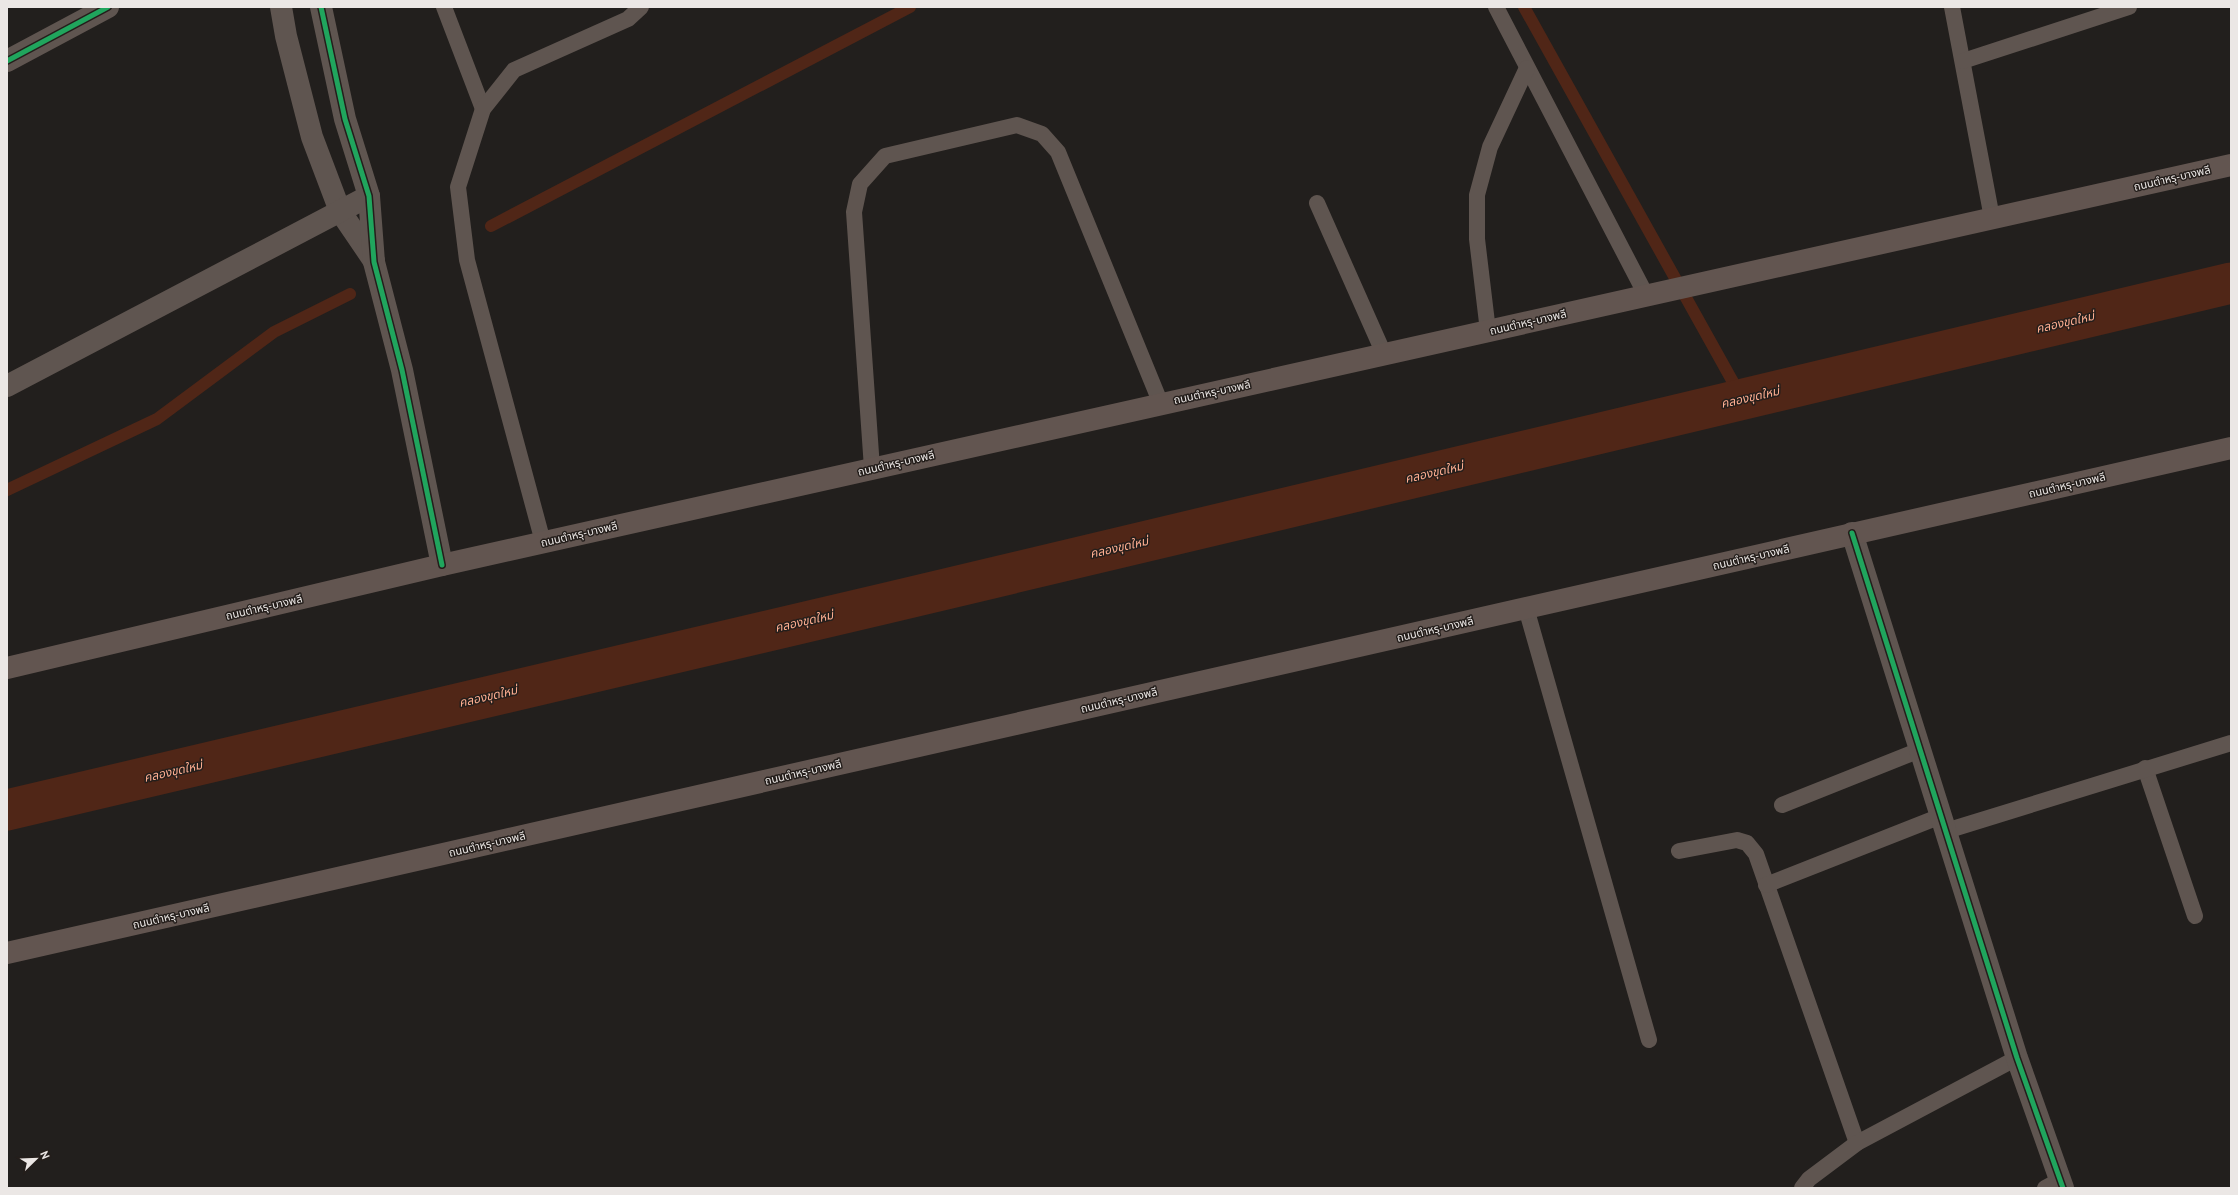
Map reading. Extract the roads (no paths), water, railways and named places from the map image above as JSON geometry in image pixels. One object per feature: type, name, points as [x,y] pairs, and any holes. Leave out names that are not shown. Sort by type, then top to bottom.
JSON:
[{"type":"main road","name":"ถนนตำหรุ-บางพลี","points":[[7,668],[543,542],[2231,165]]},
{"type":"main road","name":"ถนนตำหรุ-บางพลี","points":[[7,953],[2231,448]]},
{"type":"street","points":[[7,61],[108,7]]},
{"type":"street","points":[[281,7],[286,36],[312,137],[340,211],[374,262]]},
{"type":"street","points":[[321,7],[345,119],[369,196],[374,262],[402,370],[442,565]]},
{"type":"street","points":[[7,386],[369,196]]},
{"type":"street","points":[[1852,533],[2056,1185]]},
{"type":"lane","points":[[444,7],[483,110]]},
{"type":"lane","points":[[543,542],[467,260],[458,186],[483,110],[514,70],[628,19],[641,7]]},
{"type":"lane","points":[[1496,7],[1646,295]]},
{"type":"lane","points":[[1952,7],[1992,218]]},
{"type":"lane","points":[[1963,61],[2129,7]]},
{"type":"lane","points":[[1488,331],[1477,239],[1477,195],[1490,147],[1527,68]]},
{"type":"lane","points":[[872,468],[854,212],[860,184],[885,156],[1017,125],[1042,134],[1058,152],[1161,404]]},
{"type":"lane","points":[[1317,203],[1384,354]]},
{"type":"lane","points":[[1526,608],[1649,1040]]},
{"type":"lane","points":[[1766,886],[1943,823],[2231,743]]},
{"type":"lane","points":[[1782,805],[1920,750]]},
{"type":"lane","points":[[2145,768],[2196,916]]},
{"type":"lane","points":[[1680,851],[1737,840],[1747,843],[1756,854],[1857,1143]]},
{"type":"lane","points":[[1802,1188],[1809,1179],[1857,1143],[2017,1058]]},
{"type":"waterway","points":[[491,226],[910,7]]},
{"type":"waterway","points":[[1524,7],[1743,400]]},
{"type":"waterway","name":"คลองขุดใหม่","points":[[7,810],[887,603],[2231,283]]},
{"type":"waterway","points":[[7,490],[157,419],[274,332],[350,294]]}]
